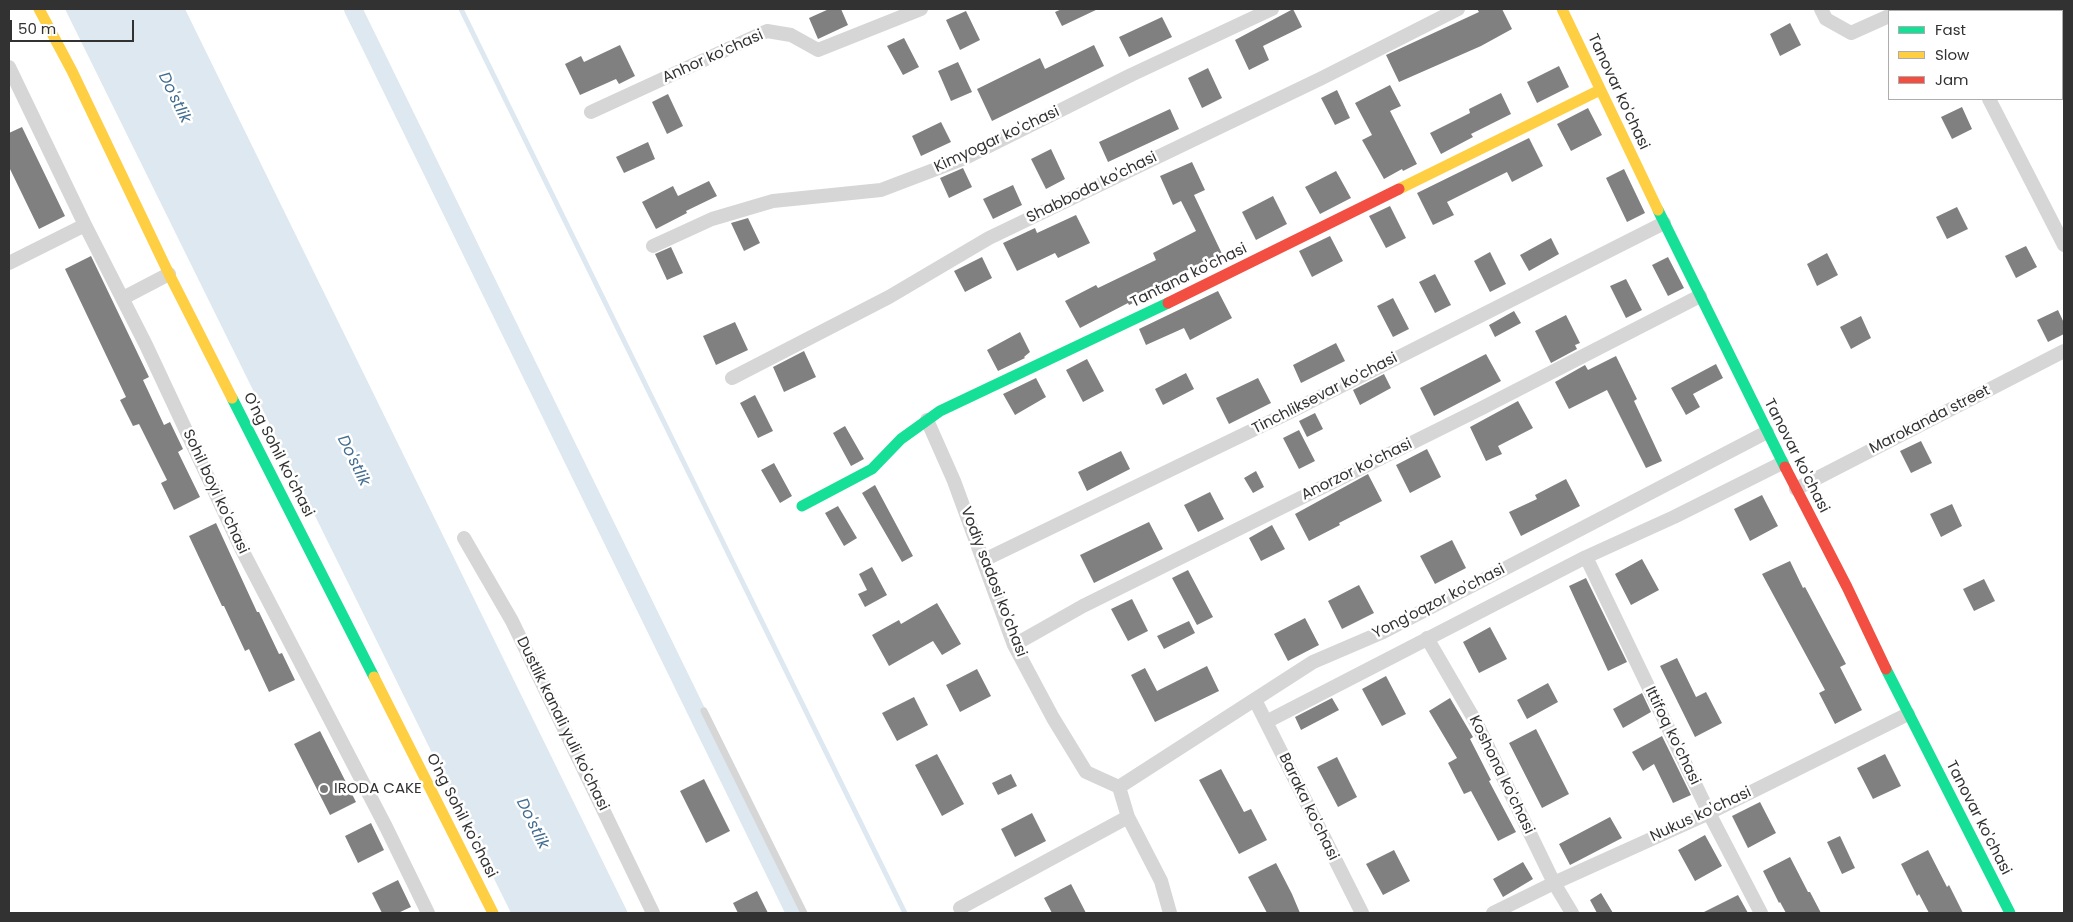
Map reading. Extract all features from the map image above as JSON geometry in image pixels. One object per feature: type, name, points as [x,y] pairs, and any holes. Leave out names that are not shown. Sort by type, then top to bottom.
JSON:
[{"type":"street","name":"O'ng Sohil ko'chasi","points":[[39,9],[72,71],[169,274],[492,913]]},
{"type":"street","name":"Anhor ko'chasi","points":[[591,112],[767,31],[791,35],[818,50],[920,9]]},
{"type":"street","name":"Kimyogar ko'chasi","points":[[653,246],[712,219],[773,201],[881,190],[965,158],[1272,9]]},
{"type":"street","name":"Shabboda ko'chasi","points":[[732,378],[890,297],[989,238],[1322,78],[1458,9]]},
{"type":"street","name":"Tanovar ko'chasi","points":[[1562,9],[1664,223],[1782,463],[2010,913]]},
{"type":"street","points":[[1820,9],[1826,20],[1851,33],[1888,16]]},
{"type":"street","name":"Sohil boyi ko'chasi","points":[[9,67],[241,548],[386,826],[428,913]]},
{"type":"street","name":"Tantana ko'chasi","points":[[802,506],[872,470],[901,439],[940,411],[1191,292],[1600,90]]},
{"type":"street","points":[[1990,100],[2064,245]]},
{"type":"street","name":"Tinchliksevar ko'chasi","points":[[984,560],[1284,415],[1664,223]]},
{"type":"street","points":[[9,263],[86,225]]},
{"type":"street","points":[[122,298],[169,274]]},
{"type":"street","name":"Anorzor ko'chasi","points":[[1014,645],[1083,606],[1482,408],[1700,296]]},
{"type":"street","name":"Marokanda street","points":[[1796,490],[2064,350]]},
{"type":"street","name":"Vodiy sadosi ko'chasi","points":[[927,420],[954,481],[1014,645],[1053,718],[1086,772],[1119,787]]},
{"type":"street","name":"Yong'oqzor ko'chasi","points":[[1119,787],[1313,662],[1383,632],[1767,432]]},
{"type":"street","points":[[1266,722],[1586,557],[1674,517],[1782,463]]},
{"type":"street","name":"Dustlik kanali yuli ko'chasi","points":[[464,538],[512,621],[653,913]]},
{"type":"street","name":"Ittifoq ko'chasi","points":[[1586,557],[1709,813],[1761,913]]},
{"type":"street","name":"Koshona ko'chasi","points":[[1428,638],[1477,724],[1554,883],[1572,913]]},
{"type":"street","name":"Baraka ko'chasi","points":[[1255,700],[1362,913]]},
{"type":"street","name":"Nukus ko'chasi","points":[[1493,913],[1554,883],[1709,813],[1908,714]]},
{"type":"street","points":[[1119,787],[1128,818],[1161,881],[1170,913]]},
{"type":"street","points":[[960,908],[1128,818]]},
{"type":"lane","points":[[704,710],[804,913]]},
{"type":"water","name":"Do'stlik","points":[[65,9],[185,9],[628,913],[511,913]]},
{"type":"building","points":[[829,9],[841,9],[848,25],[818,39],[809,18]]},
{"type":"building","points":[[1062,9],[1098,9],[1062,26],[1055,12]]},
{"type":"building","points":[[1293,9],[1302,27],[1263,46],[1269,60],[1249,70],[1235,40]]},
{"type":"building","points":[[1477,9],[1502,9],[1512,29],[1481,46],[1399,82],[1386,55],[1479,12]]},
{"type":"building","points":[[966,11],[980,40],[960,50],[946,20]]},
{"type":"building","points":[[1162,17],[1172,37],[1129,57],[1119,37]]},
{"type":"building","points":[[1790,23],[1801,45],[1780,56],[1770,34]]},
{"type":"building","points":[[904,38],[919,67],[903,75],[887,46]]},
{"type":"building","points":[[620,45],[635,76],[619,84],[616,79],[580,95],[565,64],[581,56],[584,62]]},
{"type":"building","points":[[1094,45],[1104,66],[992,121],[977,89],[1040,58],[1045,69]]},
{"type":"building","points":[[958,62],[972,92],[951,101],[938,71]]},
{"type":"building","points":[[1559,66],[1569,87],[1537,103],[1527,82]]},
{"type":"building","points":[[1208,68],[1222,98],[1202,108],[1188,78]]},
{"type":"building","points":[[1390,85],[1401,106],[1390,111],[1417,164],[1403,171],[1402,169],[1384,179],[1362,140],[1372,135],[1355,103]]},
{"type":"building","points":[[1337,90],[1350,118],[1335,125],[1321,98]]},
{"type":"building","points":[[1501,93],[1511,114],[1471,134],[1473,137],[1441,154],[1430,133],[1470,113],[1469,109]]},
{"type":"building","points":[[668,94],[683,126],[667,134],[652,102]]},
{"type":"building","points":[[1962,107],[1972,129],[1952,139],[1941,117]]},
{"type":"building","points":[[1588,108],[1602,135],[1571,151],[1557,124]]},
{"type":"building","points":[[1170,109],[1179,129],[1108,162],[1099,142]]},
{"type":"building","points":[[941,122],[951,142],[921,156],[912,136]]},
{"type":"building","points":[[22,127],[65,216],[39,229],[9,167],[9,133]]},
{"type":"building","points":[[1529,138],[1543,166],[1512,182],[1507,172],[1447,202],[1454,215],[1433,225],[1417,193]]},
{"type":"building","points":[[648,142],[655,159],[624,173],[616,157]]},
{"type":"building","points":[[1051,149],[1065,179],[1046,189],[1031,159]]},
{"type":"building","points":[[1192,162],[1205,190],[1194,195],[1224,258],[1211,264],[1209,259],[1163,283],[1165,287],[1129,305],[1128,303],[1080,328],[1065,301],[1096,285],[1098,288],[1156,260],[1153,253],[1196,231],[1181,201],[1173,205],[1160,176]]},
{"type":"building","points":[[963,168],[972,187],[949,198],[940,178]]},
{"type":"building","points":[[1624,169],[1645,213],[1627,222],[1606,178]]},
{"type":"building","points":[[1336,171],[1351,198],[1320,214],[1305,187]]},
{"type":"building","points":[[709,181],[717,196],[686,211],[687,213],[656,229],[642,202],[673,186],[678,196]]},
{"type":"building","points":[[1013,185],[1022,205],[993,219],[983,199]]},
{"type":"building","points":[[1273,196],[1287,224],[1256,240],[1242,212]]},
{"type":"building","points":[[1390,206],[1406,238],[1386,248],[1369,216]]},
{"type":"building","points":[[1957,207],[1968,229],[1947,239],[1936,217]]},
{"type":"building","points":[[1076,215],[1090,243],[1058,258],[1055,253],[1017,271],[1003,243],[1035,228],[1037,233]]},
{"type":"building","points":[[748,218],[760,243],[744,251],[731,223]]},
{"type":"building","points":[[1330,236],[1343,261],[1312,277],[1299,251]]},
{"type":"building","points":[[1551,238],[1559,254],[1529,271],[1520,255]]},
{"type":"building","points":[[2026,246],[2037,267],[2016,278],[2005,256]]},
{"type":"building","points":[[671,247],[683,273],[667,280],[655,254]]},
{"type":"building","points":[[1490,252],[1506,284],[1490,292],[1474,261]]},
{"type":"building","points":[[1827,253],[1838,275],[1817,286],[1807,264]]},
{"type":"building","points":[[91,256],[149,377],[143,380],[164,425],[170,422],[183,449],[178,452],[200,497],[174,510],[161,483],[167,480],[139,424],[133,426],[120,400],[126,397],[65,269]]},
{"type":"building","points":[[982,257],[992,278],[965,292],[954,271]]},
{"type":"building","points":[[1668,257],[1684,288],[1668,296],[1652,265]]},
{"type":"building","points":[[1435,274],[1451,305],[1435,313],[1419,282]]},
{"type":"building","points":[[1626,279],[1642,310],[1626,318],[1610,286]]},
{"type":"building","points":[[1218,291],[1232,318],[1190,340],[1184,328],[1146,345],[1139,329]]},
{"type":"building","points":[[1393,298],[1409,329],[1393,337],[1377,306]]},
{"type":"building","points":[[2058,310],[2064,323],[2064,334],[2048,342],[2037,320]]},
{"type":"building","points":[[1514,311],[1521,323],[1495,337],[1489,325]]},
{"type":"building","points":[[1566,315],[1580,343],[1575,345],[1577,349],[1551,363],[1535,331]]},
{"type":"building","points":[[1861,316],[1871,338],[1851,349],[1840,327]]},
{"type":"building","points":[[735,322],[748,350],[716,365],[703,336]]},
{"type":"building","points":[[1020,332],[1030,352],[1025,358],[998,371],[987,350]]},
{"type":"building","points":[[1336,343],[1345,361],[1301,383],[1293,365]]},
{"type":"building","points":[[804,351],[816,377],[784,392],[773,367]]},
{"type":"building","points":[[1486,354],[1501,381],[1434,416],[1420,388]]},
{"type":"building","points":[[1616,356],[1637,399],[1634,401],[1662,461],[1646,468],[1607,390],[1569,409],[1555,382],[1585,365],[1588,370]]},
{"type":"building","points":[[1087,359],[1104,391],[1083,402],[1066,370]]},
{"type":"building","points":[[1716,364],[1723,378],[1693,394],[1700,407],[1686,415],[1671,388]]},
{"type":"building","points":[[1186,373],[1194,389],[1163,405],[1155,389]]},
{"type":"building","points":[[1384,374],[1391,388],[1360,405],[1353,390]]},
{"type":"building","points":[[1036,378],[1046,397],[1015,415],[1003,394]]},
{"type":"building","points":[[1258,378],[1271,403],[1229,424],[1216,398]]},
{"type":"building","points":[[755,395],[773,431],[758,438],[740,403]]},
{"type":"building","points":[[1518,401],[1533,428],[1498,446],[1502,454],[1486,461],[1470,427]]},
{"type":"building","points":[[1315,413],[1323,429],[1307,437],[1299,421]]},
{"type":"building","points":[[845,426],[864,459],[851,466],[833,433]]},
{"type":"building","points":[[1299,430],[1315,461],[1299,469],[1283,438]]},
{"type":"building","points":[[1921,441],[1932,463],[1911,473],[1900,451]]},
{"type":"building","points":[[1427,449],[1441,477],[1410,493],[1396,465]]},
{"type":"building","points":[[1121,451],[1130,469],[1087,491],[1078,472]]},
{"type":"building","points":[[774,463],[792,496],[780,503],[761,470]]},
{"type":"building","points":[[1256,471],[1264,487],[1253,493],[1244,478]]},
{"type":"building","points":[[1368,474],[1382,501],[1309,541],[1295,514]]},
{"type":"building","points":[[1566,479],[1580,506],[1521,536],[1509,512],[1537,499],[1535,495]]},
{"type":"building","points":[[875,485],[913,556],[902,562],[862,493]]},
{"type":"building","points":[[1210,492],[1224,519],[1198,532],[1184,505]]},
{"type":"building","points":[[1762,495],[1778,526],[1750,541],[1734,509]]},
{"type":"building","points":[[1952,504],[1962,526],[1941,537],[1930,514]]},
{"type":"building","points":[[838,506],[857,538],[844,546],[825,513]]},
{"type":"building","points":[[1149,522],[1163,549],[1094,583],[1080,555]]},
{"type":"building","points":[[216,523],[257,612],[259,612],[279,654],[282,653],[295,680],[269,692],[249,649],[245,651],[189,536]]},
{"type":"building","points":[[1272,525],[1285,549],[1261,561],[1249,538]]},
{"type":"building","points":[[1452,540],[1466,568],[1435,584],[1420,556]]},
{"type":"building","points":[[1642,559],[1659,590],[1631,605],[1615,574]]},
{"type":"building","points":[[1790,561],[1846,664],[1840,667],[1862,710],[1835,724],[1819,693],[1825,690],[1762,574]]},
{"type":"building","points":[[872,567],[887,595],[865,607],[858,594],[867,590],[859,574]]},
{"type":"building","points":[[1188,570],[1213,617],[1197,625],[1172,578]]},
{"type":"building","points":[[1586,578],[1627,662],[1608,671],[1569,586]]},
{"type":"building","points":[[1984,579],[1995,601],[1974,611],[1963,589]]},
{"type":"building","points":[[1359,585],[1374,613],[1342,629],[1328,601]]},
{"type":"building","points":[[1132,599],[1148,631],[1128,641],[1111,609]]},
{"type":"building","points":[[937,603],[961,644],[942,655],[933,641],[889,666],[872,635],[899,620],[901,624]]},
{"type":"building","points":[[1305,618],[1319,645],[1288,661],[1274,634]]},
{"type":"building","points":[[1189,621],[1195,633],[1164,649],[1157,636]]},
{"type":"building","points":[[1490,627],[1507,659],[1479,673],[1463,642]]},
{"type":"building","points":[[1677,658],[1696,697],[1706,692],[1722,723],[1695,737],[1660,666]]},
{"type":"building","points":[[1207,666],[1219,691],[1155,722],[1131,675],[1145,668],[1157,691]]},
{"type":"building","points":[[977,669],[991,696],[960,712],[946,685]]},
{"type":"building","points":[[1386,676],[1406,714],[1382,726],[1362,689]]},
{"type":"building","points":[[1548,683],[1558,702],[1527,719],[1517,700]]},
{"type":"building","points":[[1642,693],[1651,712],[1623,728],[1613,709]]},
{"type":"building","points":[[914,697],[928,725],[897,741],[882,713]]},
{"type":"building","points":[[1332,698],[1339,710],[1301,730],[1295,717]]},
{"type":"building","points":[[1450,698],[1473,737],[1470,739],[1491,780],[1489,781],[1516,832],[1498,841],[1471,791],[1464,794],[1448,763],[1457,758],[1429,711]]},
{"type":"building","points":[[1536,729],[1569,794],[1542,808],[1509,743]]},
{"type":"building","points":[[320,731],[356,802],[330,815],[294,744]]},
{"type":"building","points":[[1662,736],[1691,795],[1673,803],[1654,764],[1643,771],[1632,752]]},
{"type":"building","points":[[937,754],[964,804],[942,816],[915,765]]},
{"type":"building","points":[[1885,754],[1901,786],[1873,799],[1857,768]]},
{"type":"building","points":[[1337,757],[1357,797],[1338,807],[1317,767]]},
{"type":"building","points":[[1221,769],[1244,812],[1251,809],[1267,840],[1239,854],[1199,780]]},
{"type":"building","points":[[1011,774],[1017,786],[998,795],[992,783]]},
{"type":"building","points":[[704,779],[730,831],[706,843],[680,791]]},
{"type":"building","points":[[1760,802],[1776,833],[1748,848],[1732,816]]},
{"type":"building","points":[[1032,813],[1046,841],[1015,857],[1001,829]]},
{"type":"building","points":[[1610,817],[1622,838],[1570,865],[1559,844]]},
{"type":"building","points":[[371,823],[384,850],[358,863],[345,836]]},
{"type":"building","points":[[1705,835],[1722,866],[1695,881],[1678,850]]},
{"type":"building","points":[[1840,836],[1855,868],[1842,874],[1827,842]]},
{"type":"building","points":[[1394,850],[1410,881],[1383,895],[1366,864]]},
{"type":"building","points":[[1928,850],[1963,913],[1929,913],[1919,894],[1917,896],[1901,864]]},
{"type":"building","points":[[1790,857],[1821,913],[1786,913],[1779,903],[1763,871]]},
{"type":"building","points":[[1523,862],[1533,879],[1503,897],[1493,879]]},
{"type":"building","points":[[1276,863],[1300,913],[1267,913],[1248,877]]},
{"type":"building","points":[[398,880],[411,907],[398,913],[382,913],[372,893]]},
{"type":"building","points":[[1071,884],[1086,913],[1052,913],[1044,898]]},
{"type":"building","points":[[757,891],[768,913],[738,913],[733,903]]},
{"type":"building","points":[[1601,893],[1613,913],[1597,913],[1590,900]]},
{"type":"building","points":[[1738,895],[1748,913],[1702,913]]},
{"type":"waterway","points":[[353,9],[795,913]]},
{"type":"waterway","points":[[461,9],[905,913]]},
{"type":"traffic: fast","points":[[1658,210],[1785,467]]},
{"type":"traffic: fast","points":[[802,506],[872,469],[901,439],[940,411],[1168,303]]},
{"type":"traffic: fast","points":[[232,398],[374,677]]},
{"type":"traffic: fast","points":[[1886,669],[2010,913]]},
{"type":"traffic: slow","points":[[39,9],[72,71],[169,274],[232,398]]},
{"type":"traffic: slow","points":[[1562,9],[1658,210]]},
{"type":"traffic: slow","points":[[1399,189],[1600,90]]},
{"type":"traffic: slow","points":[[374,677],[493,913]]},
{"type":"traffic: jam","points":[[1168,303],[1399,189]]},
{"type":"traffic: jam","points":[[1785,467],[1847,587],[1886,669]]},
{"type":"place","name":"IRODA CAKE","points":[[324,789]]}]
